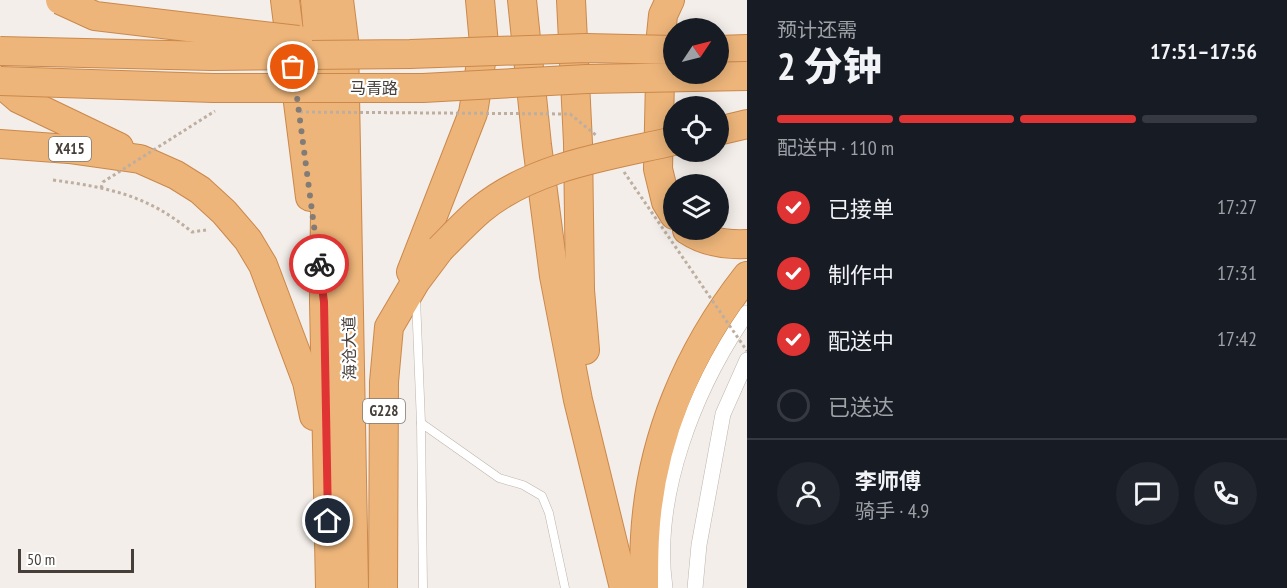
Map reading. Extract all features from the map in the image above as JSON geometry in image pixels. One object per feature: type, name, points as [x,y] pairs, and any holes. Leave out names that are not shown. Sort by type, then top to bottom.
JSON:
[{"type":"highway","points":[[60,0],[95,16],[410,54]]},
{"type":"highway","points":[[285,0],[324,302]]},
{"type":"highway","name":"海沧大道","points":[[315,0],[326,123],[324,302],[330,588]]},
{"type":"highway","name":"海沧大道","points":[[339,0],[344,40],[354,588]]},
{"type":"highway","points":[[389,327],[473,113],[484,44],[480,0]]},
{"type":"highway","points":[[522,0],[538,156],[554,276],[578,400],[624,588]]},
{"type":"highway","points":[[571,0],[577,132],[580,290],[591,412],[614,542]]},
{"type":"highway","points":[[663,189],[658,170],[661,35],[663,15],[670,0]]},
{"type":"highway","name":"马青路","points":[[0,51],[211,56],[410,54],[586,48],[663,50]]},
{"type":"highway","points":[[729,50],[747,49]]},
{"type":"highway","name":"马青路","points":[[0,82],[213,88],[423,88],[587,79],[747,76]]},
{"type":"highway","points":[[0,82],[19,99],[108,140],[200,190],[224,212],[248,240],[263,265],[307,382],[326,477]]},
{"type":"highway","name":"X415","points":[[0,144],[69,149],[151,164]]},
{"type":"highway","name":"G228","points":[[382,588],[384,382],[389,327],[416,281],[440,249],[481,209],[535,178],[597,159],[663,144]]},
{"type":"highway","points":[[709,240],[730,245],[747,244]]},
{"type":"highway","points":[[644,588],[645,536],[653,477],[662,437],[678,389],[697,351],[728,300],[747,276]]},
{"type":"street","points":[[665,588],[663,529],[682,440],[726,344],[747,313]]},
{"type":"street","points":[[695,588],[699,545],[723,414],[747,360]]},
{"type":"lane","points":[[416,281],[422,423],[423,588]]},
{"type":"lane","points":[[422,423],[499,478],[523,485],[542,496],[549,513],[566,588]]},
{"type":"path","points":[[101,188],[103,182],[213,111],[225,111]]},
{"type":"path","points":[[296,111],[570,114],[604,143]]},
{"type":"path","points":[[623,171],[747,351]]},
{"type":"path","points":[[53,180],[127,194],[151,204],[192,232],[206,230]]},
{"type":"way so far","points":[[293,67],[319,264]]},
{"type":"route","points":[[319,264],[324,302],[328,521]]}]
